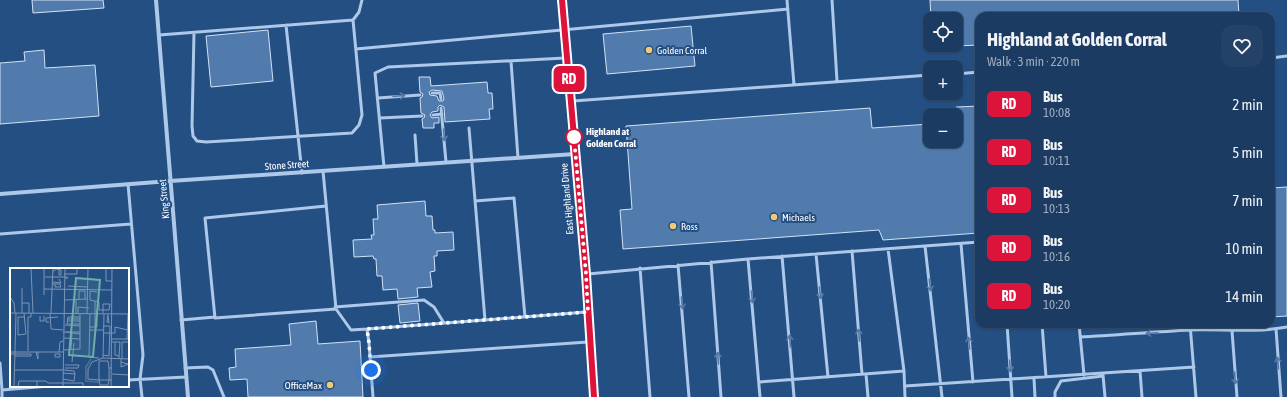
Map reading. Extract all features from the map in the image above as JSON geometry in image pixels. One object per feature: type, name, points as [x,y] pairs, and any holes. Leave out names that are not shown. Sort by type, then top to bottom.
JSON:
[{"type":"main road","name":"East Highland Drive","points":[[562,0],[586,274],[594,397]]},
{"type":"street","name":"King Street","points":[[156,0],[188,397]]},
{"type":"street","name":"Stone Street","points":[[0,194],[575,154]]},
{"type":"lane","points":[[194,32],[192,126],[193,136],[198,141],[206,142],[352,133],[359,125],[362,115],[354,20],[359,12],[362,0]]},
{"type":"lane","points":[[787,0],[794,85]]},
{"type":"lane","points":[[832,0],[837,81]]},
{"type":"lane","points":[[356,49],[788,9]]},
{"type":"lane","points":[[159,35],[354,20]]},
{"type":"lane","points":[[286,25],[302,172]]},
{"type":"lane","points":[[1275,58],[1287,56]]},
{"type":"lane","points":[[384,167],[376,73],[388,67],[567,58]]},
{"type":"lane","points":[[511,61],[518,158]]},
{"type":"lane","points":[[963,73],[975,72]]},
{"type":"lane","points":[[571,101],[923,75]]},
{"type":"lane","points":[[432,93],[440,93],[441,99]]},
{"type":"lane","points":[[378,98],[420,94]]},
{"type":"lane","points":[[441,108],[446,162]]},
{"type":"lane","points":[[433,115],[442,114]]},
{"type":"lane","points":[[380,118],[422,116]]},
{"type":"lane","points":[[469,128],[485,320]]},
{"type":"lane","points":[[415,135],[417,164]]},
{"type":"lane","points":[[323,171],[335,308],[351,330],[588,312]]},
{"type":"lane","points":[[128,184],[142,355],[140,379],[142,397]]},
{"type":"lane","points":[[475,201],[514,198],[524,317]]},
{"type":"lane","points":[[215,318],[206,218],[326,206]]},
{"type":"lane","points":[[0,234],[131,224]]},
{"type":"lane","points":[[586,274],[782,256],[975,242]]},
{"type":"lane","points":[[961,244],[973,382]]},
{"type":"lane","points":[[925,246],[942,397]]},
{"type":"lane","points":[[888,249],[904,371],[905,397],[902,397]]},
{"type":"lane","points":[[852,251],[864,374],[868,397]]},
{"type":"lane","points":[[816,254],[828,377]]},
{"type":"lane","points":[[782,256],[794,397]]},
{"type":"lane","points":[[748,259],[760,397]]},
{"type":"lane","points":[[711,262],[721,397]]},
{"type":"lane","points":[[678,265],[689,397]]},
{"type":"lane","points":[[640,268],[650,397]]},
{"type":"lane","points":[[182,320],[424,300],[434,307],[444,323]]},
{"type":"lane","points":[[1080,337],[1191,330],[1232,331],[1287,327]]},
{"type":"lane","points":[[1007,328],[1012,397]]},
{"type":"lane","points":[[1042,328],[1046,377]]},
{"type":"lane","points":[[1079,328],[1084,375]]},
{"type":"lane","points":[[367,329],[373,397]]},
{"type":"lane","points":[[1276,329],[1281,397]]},
{"type":"lane","points":[[1191,330],[1196,397]]},
{"type":"lane","points":[[1232,331],[1237,397]]},
{"type":"lane","points":[[370,357],[590,342]]},
{"type":"lane","points":[[0,364],[2,397]]},
{"type":"lane","points":[[185,368],[208,367],[213,370],[224,397]]},
{"type":"lane","points":[[1055,397],[1055,392],[1062,381],[1140,371],[1194,368]]},
{"type":"lane","points":[[759,382],[904,371]]},
{"type":"lane","points":[[1140,371],[1142,397]]},
{"type":"lane","points":[[905,386],[1103,375]]},
{"type":"lane","points":[[1103,375],[1105,397]]},
{"type":"lane","points":[[129,380],[186,377]]},
{"type":"lane","points":[[1034,379],[1035,397]]},
{"type":"lane","points":[[2,390],[37,387]]},
{"type":"building","points":[[32,0],[103,0],[104,8],[33,13]]},
{"type":"building","points":[[930,0],[1238,0],[1239,12],[975,12],[975,45],[963,46],[963,12],[931,12]]},
{"type":"building","name":"Golden Corral","points":[[691,26],[695,66],[607,74],[603,34]]},
{"type":"building","points":[[268,30],[273,81],[211,87],[206,36]]},
{"type":"building","points":[[44,50],[45,68],[95,65],[99,116],[0,124],[0,63],[25,61],[24,52]]},
{"type":"building","points":[[419,77],[430,77],[431,86],[487,82],[488,93],[492,93],[493,109],[489,109],[490,119],[445,122],[444,107],[440,105],[438,107],[438,111],[432,112],[430,115],[432,118],[439,117],[439,123],[434,123],[434,128],[423,128],[422,119],[425,115],[421,113],[420,98],[423,94],[420,92]],"holes":[[[432,90],[442,91],[443,101],[439,101],[437,96],[430,95],[429,92]]]},
{"type":"building","points":[[975,106],[975,233],[883,240],[879,230],[623,249],[620,210],[632,209],[626,126],[870,108],[872,128],[923,124],[923,148],[963,148],[963,108],[956,108]]},
{"type":"building","points":[[1287,187],[1287,316],[1275,317],[1275,188]]},
{"type":"building","points":[[425,201],[426,216],[432,216],[433,230],[435,230],[435,233],[453,232],[454,250],[437,251],[437,256],[434,256],[435,271],[430,272],[432,287],[417,288],[418,297],[398,299],[397,289],[383,290],[382,276],[377,276],[376,259],[374,259],[373,256],[354,257],[353,240],[372,239],[371,235],[374,235],[373,219],[378,219],[377,205]]},
{"type":"building","points":[[418,303],[420,321],[400,323],[398,305]]},
{"type":"building","points":[[316,321],[318,344],[360,341],[363,397],[248,397],[247,379],[230,380],[229,368],[236,367],[235,349],[291,345],[289,324]]},
{"type":"bus line","name":"RD","points":[[562,0],[586,274],[594,397]]},
{"type":"place","name":"Golden Corral","points":[[649,50]]},
{"type":"place","name":"Highland at Golden Corral","points":[[574,137]]},
{"type":"place","name":"Michaels","points":[[774,217]]},
{"type":"place","name":"Ross","points":[[673,226]]},
{"type":"place","name":"OfficeMax","points":[[330,385]]},
{"type":"route","points":[[371,370],[367,329],[588,312],[574,137]]}]
